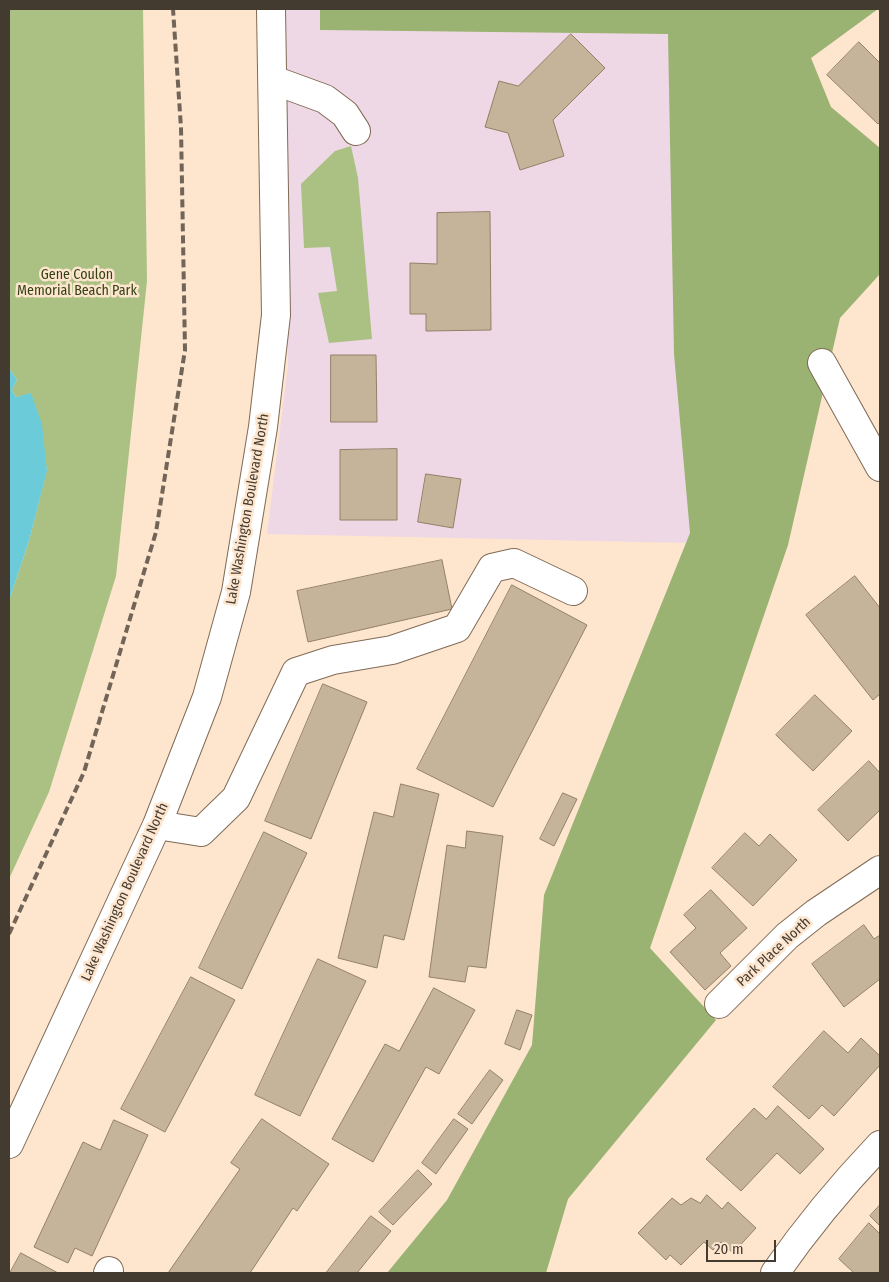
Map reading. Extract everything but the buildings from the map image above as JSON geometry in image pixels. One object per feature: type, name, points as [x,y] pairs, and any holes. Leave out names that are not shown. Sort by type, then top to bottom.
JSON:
[{"type":"street","name":"Lake Washington Boulevard North","points":[[9,1144],[157,824],[207,696],[236,592],[263,427],[276,316],[271,9]]},
{"type":"street","points":[[273,80],[325,99],[345,114],[356,131]]},
{"type":"street","points":[[822,363],[880,467]]},
{"type":"street","points":[[157,824],[201,832],[236,798],[296,672],[333,660],[392,650],[457,628],[492,568],[514,563],[573,592]]},
{"type":"street","name":"Park Place North","points":[[719,1004],[788,936],[824,907],[880,870]]},
{"type":"street","points":[[775,1273],[812,1220],[880,1145]]},
{"type":"shaded area","points":[[283,9],[741,9],[738,310],[688,543],[267,534],[288,365]]},
{"type":"green space","name":"Gene Coulon Memorial Beach Park","points":[[9,9],[143,9],[147,281],[116,576],[49,792],[9,879],[9,601],[29,541],[47,470],[31,394],[16,397],[12,390],[17,380],[9,368]]},
{"type":"green space","points":[[320,9],[878,9],[811,58],[831,107],[880,148],[880,274],[840,318],[788,545],[650,948],[716,1020],[568,1199],[546,1273],[387,1273],[447,1200],[532,1045],[544,895],[690,533],[674,354],[668,34],[320,30]]},
{"type":"green space","points":[[351,146],[358,178],[372,339],[329,343],[318,293],[337,291],[330,247],[304,248],[301,184],[335,151]]},
{"type":"water","points":[[9,368],[17,380],[12,390],[16,397],[31,393],[42,424],[47,471],[29,541],[9,601]]},
{"type":"railway","points":[[9,934],[84,772],[156,532],[185,350],[181,128],[173,9]]}]
